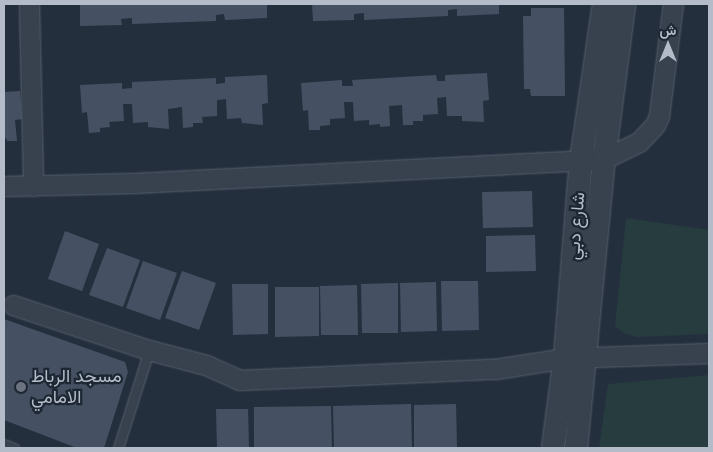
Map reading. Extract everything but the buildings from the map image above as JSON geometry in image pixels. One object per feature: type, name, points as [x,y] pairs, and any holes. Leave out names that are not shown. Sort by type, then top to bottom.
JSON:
[{"type":"street","points":[[29,4],[32,186]]},
{"type":"street","name":"شارع دبي","points":[[576,448],[575,358],[581,161],[604,4]]},
{"type":"street","name":"شارع دبي","points":[[553,448],[575,358],[624,4]]},
{"type":"street","points":[[4,186],[604,159],[638,142],[655,125],[659,116],[673,4]]},
{"type":"street","points":[[12,305],[149,350],[206,365],[239,380],[495,369],[575,358],[709,353]]},
{"type":"lane","points":[[118,448],[149,350]]},
{"type":"lane","points":[[4,444],[14,448]]},
{"type":"green space","points":[[626,218],[709,230],[709,334],[637,337],[626,334],[615,326]]},
{"type":"green space","points":[[709,375],[709,448],[599,448],[608,384]]},
{"type":"place","name":"مسجد الرباط الامامي","points":[[21,387]]}]
